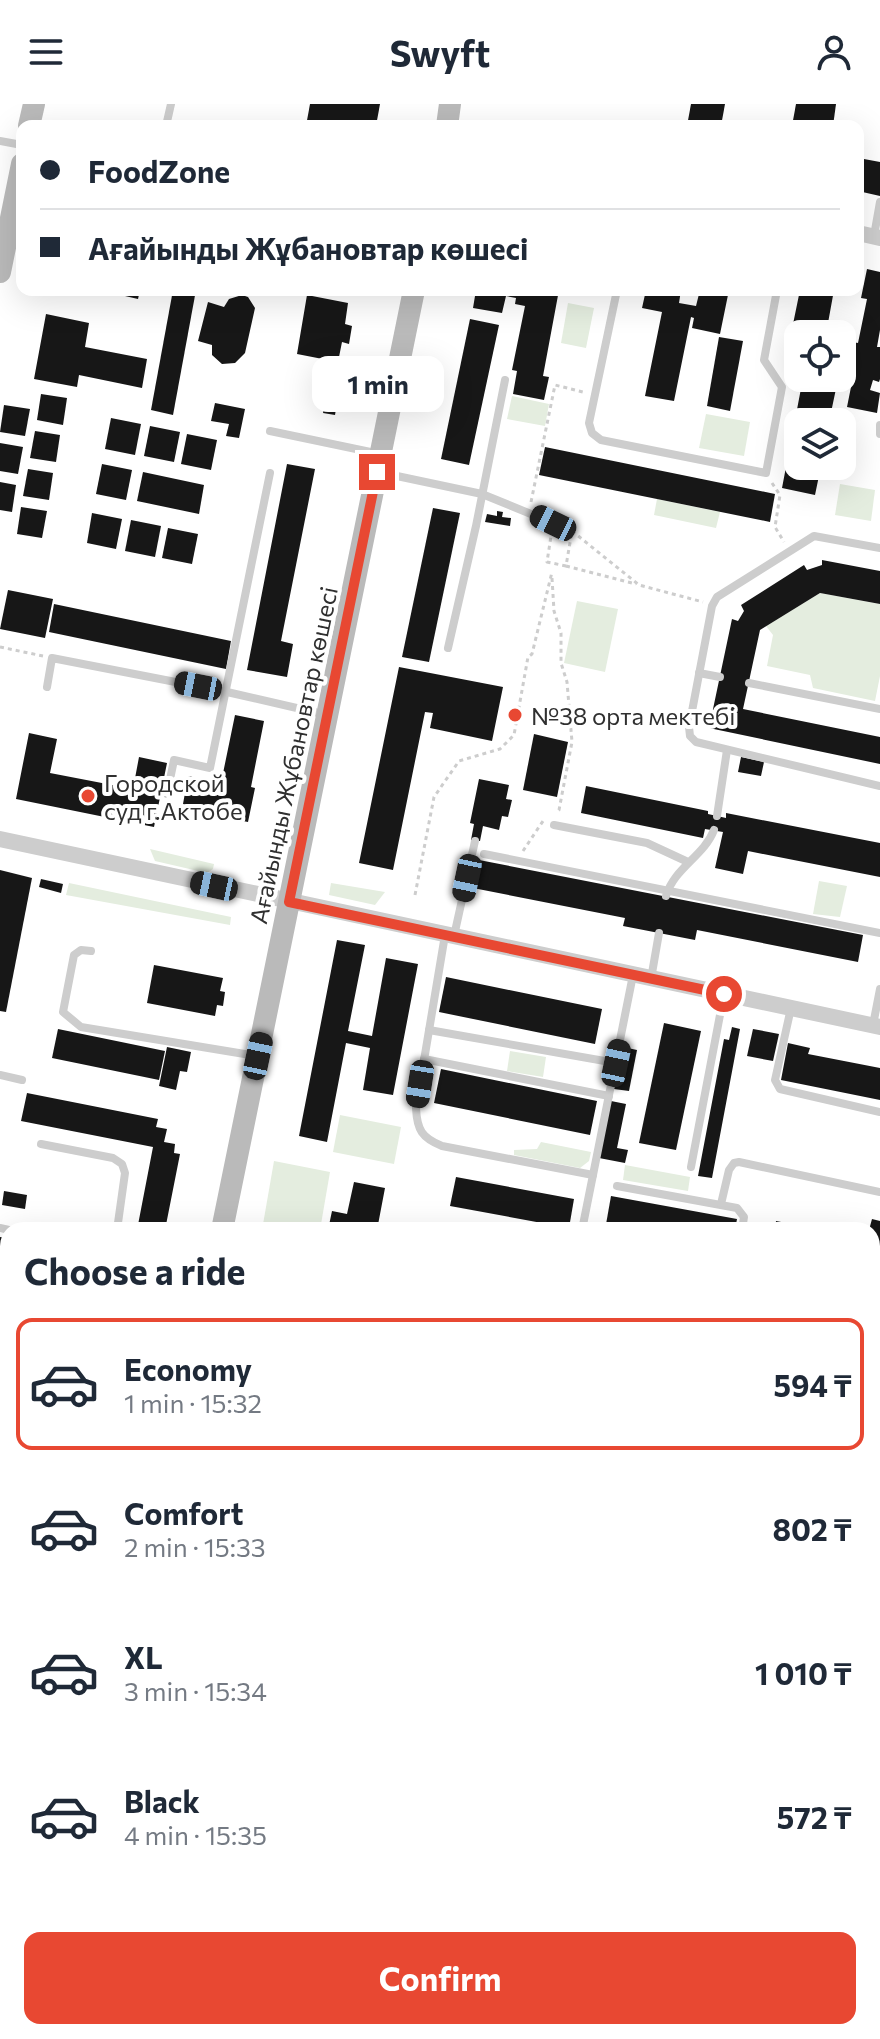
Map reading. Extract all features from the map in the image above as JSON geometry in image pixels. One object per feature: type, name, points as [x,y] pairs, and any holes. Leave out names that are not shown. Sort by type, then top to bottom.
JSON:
[{"type":"street","points":[[0,272],[16,221]]},
{"type":"street","name":"Ағайынды Жұбановтар көшесі","points":[[224,1222],[413,296]]},
{"type":"street","points":[[0,839],[877,1026]]},
{"type":"lane","points":[[870,236],[880,202]]},
{"type":"lane","points":[[616,296],[589,423],[592,433],[601,440],[766,473],[782,387],[764,360],[776,296]]},
{"type":"lane","points":[[448,648],[505,380]]},
{"type":"lane","points":[[880,425],[880,434]]},
{"type":"lane","points":[[270,431],[482,494],[553,523]]},
{"type":"lane","points":[[167,794],[174,760],[210,768],[270,473]]},
{"type":"lane","points":[[880,548],[819,535],[717,597],[712,606],[689,727],[690,736],[696,742],[880,786]]},
{"type":"lane","points":[[47,687],[52,658],[327,715]]},
{"type":"lane","points":[[699,673],[720,677]]},
{"type":"lane","points":[[749,683],[880,709]]},
{"type":"lane","points":[[717,816],[727,750]]},
{"type":"lane","points":[[554,825],[647,843],[688,862]]},
{"type":"lane","points":[[667,893],[688,862],[711,839],[714,830]]},
{"type":"lane","points":[[475,841],[449,936],[429,1030],[416,1108],[417,1127],[425,1139],[442,1146],[593,1175]]},
{"type":"lane","points":[[484,854],[667,893],[880,933]]},
{"type":"lane","points":[[651,979],[659,933]]},
{"type":"lane","points":[[91,951],[81,950],[74,955],[63,1012],[81,1027],[258,1056]]},
{"type":"lane","points":[[584,1222],[633,975]]},
{"type":"lane","points":[[877,1026],[880,989]]},
{"type":"lane","points":[[691,1167],[724,994]]},
{"type":"lane","points":[[791,1008],[776,1085],[780,1089],[880,1112]]},
{"type":"lane","points":[[429,1030],[616,1063]]},
{"type":"lane","points":[[424,1059],[609,1096]]},
{"type":"lane","points":[[0,1075],[22,1080]]},
{"type":"lane","points":[[41,1144],[113,1158],[122,1164],[125,1173],[118,1222]]},
{"type":"lane","points":[[721,1204],[729,1170],[739,1162],[880,1192]]},
{"type":"lane","points":[[617,1186],[721,1204],[742,1211],[742,1222]]},
{"type":"path","points":[[529,512],[555,385],[595,394]]},
{"type":"path","points":[[766,473],[780,495],[775,527],[789,551]]},
{"type":"path","points":[[639,585],[572,531],[553,523],[547,562],[566,566],[639,585],[694,598],[712,606]]},
{"type":"path","points":[[566,566],[572,531]]},
{"type":"path","points":[[415,895],[434,797],[459,761],[500,749],[514,735],[528,657],[532,654],[553,563]]},
{"type":"path","points":[[521,854],[541,822],[559,810],[572,742],[567,682],[561,663],[561,633],[554,611],[552,572]]},
{"type":"path","points":[[0,647],[52,658]]},
{"type":"shaded area","points":[[568,303],[594,308],[586,348],[561,343]]},
{"type":"shaded area","points":[[512,396],[549,404],[545,426],[507,419]]},
{"type":"shaded area","points":[[706,414],[750,422],[744,456],[699,448]]},
{"type":"shaded area","points":[[840,484],[875,490],[871,521],[835,515]]},
{"type":"shaded area","points":[[657,499],[720,512],[716,528],[654,515]]},
{"type":"shaded area","points":[[820,593],[880,604],[880,676],[875,701],[813,688],[810,675],[767,666],[773,635],[766,626]]},
{"type":"shaded area","points":[[577,601],[618,609],[605,672],[564,663]]},
{"type":"shaded area","points":[[150,849],[214,864],[213,869],[207,873],[155,861]]},
{"type":"shaded area","points":[[819,881],[847,886],[840,917],[813,914]]},
{"type":"shaded area","points":[[69,883],[231,917],[230,925],[66,895]]},
{"type":"shaded area","points":[[331,883],[385,892],[375,905],[329,895]]},
{"type":"shaded area","points":[[510,1051],[546,1057],[543,1077],[507,1071]]},
{"type":"shaded area","points":[[340,1115],[401,1127],[394,1164],[333,1152]]},
{"type":"shaded area","points":[[541,1142],[591,1152],[589,1161],[580,1168],[514,1155],[514,1150],[537,1149]]},
{"type":"shaded area","points":[[274,1161],[330,1172],[321,1222],[263,1222]]},
{"type":"shaded area","points":[[625,1165],[690,1177],[688,1191],[623,1180]]},
{"type":"building","points":[[310,104],[380,104],[377,120],[307,120]]},
{"type":"building","points":[[691,104],[725,104],[722,120],[688,120]]},
{"type":"building","points":[[796,104],[836,104],[834,120],[793,120]]},
{"type":"building","points":[[864,159],[880,162],[880,196],[864,192]]},
{"type":"building","points":[[867,269],[880,272],[877,347],[880,347],[880,379],[879,382],[873,380],[870,390],[880,393],[877,413],[847,407],[850,392],[856,392],[856,343],[867,299],[861,298],[864,296]]},
{"type":"building","points":[[172,296],[195,296],[173,415],[151,410]]},
{"type":"building","points":[[307,296],[348,303],[345,324],[352,326],[349,344],[342,342],[338,362],[297,354]]},
{"type":"building","points":[[475,296],[506,296],[502,313],[473,308]]},
{"type":"building","points":[[506,296],[558,296],[543,376],[549,377],[544,400],[513,394],[517,371],[512,370],[525,306],[515,304],[516,298]]},
{"type":"building","points":[[645,296],[680,296],[679,303],[696,306],[698,296],[728,296],[720,334],[692,328],[694,318],[691,317],[674,401],[645,396],[662,312],[642,308]]},
{"type":"building","points":[[799,296],[833,296],[829,320],[794,320]]},
{"type":"building","points":[[248,297],[255,308],[245,353],[235,363],[222,364],[212,355],[212,345],[198,341],[208,302],[224,307],[229,299]]},
{"type":"building","points":[[46,314],[89,323],[85,347],[147,359],[142,388],[79,375],[77,387],[34,379]]},
{"type":"building","points":[[470,319],[499,325],[469,465],[441,459]]},
{"type":"building","points":[[719,337],[743,341],[730,411],[707,406]]},
{"type":"building","points":[[800,392],[835,392],[832,408],[797,408]]},
{"type":"building","points":[[41,394],[67,398],[63,425],[37,420]]},
{"type":"building","points":[[327,395],[338,397],[335,415],[323,413]]},
{"type":"building","points":[[215,403],[245,409],[239,438],[226,436],[229,424],[211,421]]},
{"type":"building","points":[[4,405],[30,409],[25,436],[0,432]]},
{"type":"building","points":[[111,418],[141,424],[135,455],[105,449]]},
{"type":"building","points":[[150,426],[180,432],[174,462],[144,456]]},
{"type":"building","points":[[35,431],[60,435],[56,462],[30,458]]},
{"type":"building","points":[[187,434],[217,440],[211,470],[181,464]]},
{"type":"building","points":[[0,443],[23,447],[18,474],[0,471]]},
{"type":"building","points":[[545,447],[775,494],[770,522],[539,475]]},
{"type":"building","points":[[102,464],[132,470],[126,500],[96,494]]},
{"type":"building","points":[[287,464],[315,469],[281,641],[293,644],[287,677],[247,670]]},
{"type":"building","points":[[28,469],[53,473],[49,500],[23,496]]},
{"type":"building","points":[[143,472],[204,485],[199,514],[137,501]]},
{"type":"building","points":[[784,478],[784,480],[818,480],[815,495],[782,488]]},
{"type":"building","points":[[0,482],[16,485],[12,512],[0,510]]},
{"type":"building","points":[[21,507],[47,511],[42,538],[17,534]]},
{"type":"building","points":[[433,508],[460,513],[429,662],[402,657]]},
{"type":"building","points":[[497,511],[503,512],[502,517],[511,518],[510,526],[485,522],[487,514],[497,516]]},
{"type":"building","points":[[92,513],[122,519],[116,549],[87,543]]},
{"type":"building","points":[[131,520],[161,526],[155,557],[125,551]]},
{"type":"building","points":[[168,528],[198,534],[192,564],[162,558]]},
{"type":"building","points":[[822,560],[880,571],[880,604],[820,593],[760,630],[743,709],[880,737],[880,764],[709,728],[732,619],[738,621],[744,611],[741,605],[804,565],[807,570],[822,565]]},
{"type":"building","points":[[8,590],[53,599],[45,638],[0,629]]},
{"type":"building","points":[[54,604],[231,641],[226,669],[49,632]]},
{"type":"building","points":[[399,667],[503,687],[492,741],[430,728],[433,713],[425,712],[393,870],[359,863]]},
{"type":"building","points":[[235,715],[264,721],[251,787],[255,788],[248,822],[217,816],[218,812],[183,804],[188,776],[221,783]]},
{"type":"building","points":[[29,733],[57,739],[50,773],[133,789],[139,757],[167,763],[154,827],[16,799]]},
{"type":"building","points":[[534,734],[568,742],[557,797],[523,790]]},
{"type":"building","points":[[741,757],[764,762],[761,776],[738,772]]},
{"type":"building","points":[[479,779],[509,785],[506,799],[512,800],[508,817],[502,816],[499,830],[483,826],[480,841],[471,840],[474,824],[470,823]]},
{"type":"building","points":[[586,786],[708,811],[708,814],[726,818],[726,813],[880,843],[880,877],[748,851],[743,874],[715,868],[723,832],[705,829],[703,838],[581,813]]},
{"type":"building","points":[[479,860],[863,935],[858,962],[697,930],[695,940],[623,926],[625,918],[473,888]]},
{"type":"building","points":[[0,870],[32,878],[6,1012],[0,1011]]},
{"type":"building","points":[[41,879],[63,884],[61,893],[39,887]]},
{"type":"building","points":[[337,940],[365,945],[348,1031],[372,1036],[386,958],[418,964],[393,1095],[363,1090],[370,1048],[346,1043],[327,1142],[299,1136]]},
{"type":"building","points":[[154,965],[223,978],[220,991],[225,992],[223,1006],[217,1005],[215,1016],[147,1003]]},
{"type":"building","points":[[446,977],[602,1009],[595,1044],[439,1012]]},
{"type":"building","points":[[664,1023],[701,1031],[676,1150],[639,1143]]},
{"type":"building","points":[[732,1027],[740,1029],[712,1178],[698,1176],[724,1039],[729,1040]]},
{"type":"building","points":[[58,1029],[165,1051],[159,1080],[52,1058]]},
{"type":"building","points":[[753,1029],[779,1034],[773,1061],[747,1056]]},
{"type":"building","points":[[788,1043],[810,1048],[808,1054],[880,1068],[880,1100],[781,1080]]},
{"type":"building","points":[[167,1047],[191,1052],[187,1072],[180,1071],[176,1090],[159,1086]]},
{"type":"building","points":[[623,1047],[637,1050],[629,1091],[614,1089]]},
{"type":"building","points":[[441,1069],[597,1101],[590,1135],[434,1103]]},
{"type":"building","points":[[27,1093],[158,1119],[156,1127],[167,1129],[164,1142],[175,1144],[174,1153],[180,1154],[167,1222],[139,1222],[153,1147],[21,1121]]},
{"type":"building","points":[[611,1101],[626,1104],[617,1148],[628,1150],[625,1163],[599,1158]]},
{"type":"building","points":[[456,1177],[574,1199],[570,1222],[537,1222],[450,1206]]},
{"type":"building","points":[[354,1182],[385,1188],[379,1222],[330,1222],[332,1211],[347,1214]]},
{"type":"building","points":[[4,1191],[27,1195],[25,1209],[2,1205]]},
{"type":"building","points":[[611,1196],[737,1219],[736,1222],[606,1222]]},
{"type":"place","name":"№38 орта мектебі","points":[[515,715]]},
{"type":"place","name":"Городской суд г.Актобе","points":[[88,796]]},
{"type":"route","points":[[377,472],[289,902],[724,994]]}]
